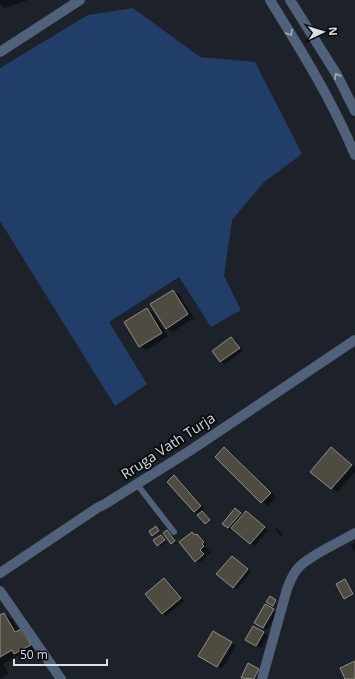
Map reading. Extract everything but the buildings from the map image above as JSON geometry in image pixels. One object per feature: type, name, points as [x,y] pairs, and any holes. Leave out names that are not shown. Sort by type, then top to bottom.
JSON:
[{"type":"street","points":[[0,52],[80,0]]},
{"type":"street","points":[[270,0],[310,65],[337,115],[355,155]]},
{"type":"street","points":[[290,0],[337,75],[355,111]]},
{"type":"street","name":"Rruga Vath Turja","points":[[0,573],[136,483],[192,450],[354,339]]},
{"type":"street","points":[[262,679],[292,576],[300,566],[310,558],[355,533]]},
{"type":"street","points":[[0,590],[61,679]]},
{"type":"lane","points":[[136,483],[174,532]]},
{"type":"shaded area","points":[[133,8],[200,57],[255,62],[302,154],[264,182],[232,220],[224,276],[241,310],[211,327],[179,277],[109,322],[147,384],[115,406],[0,221],[0,68],[88,15]]}]
